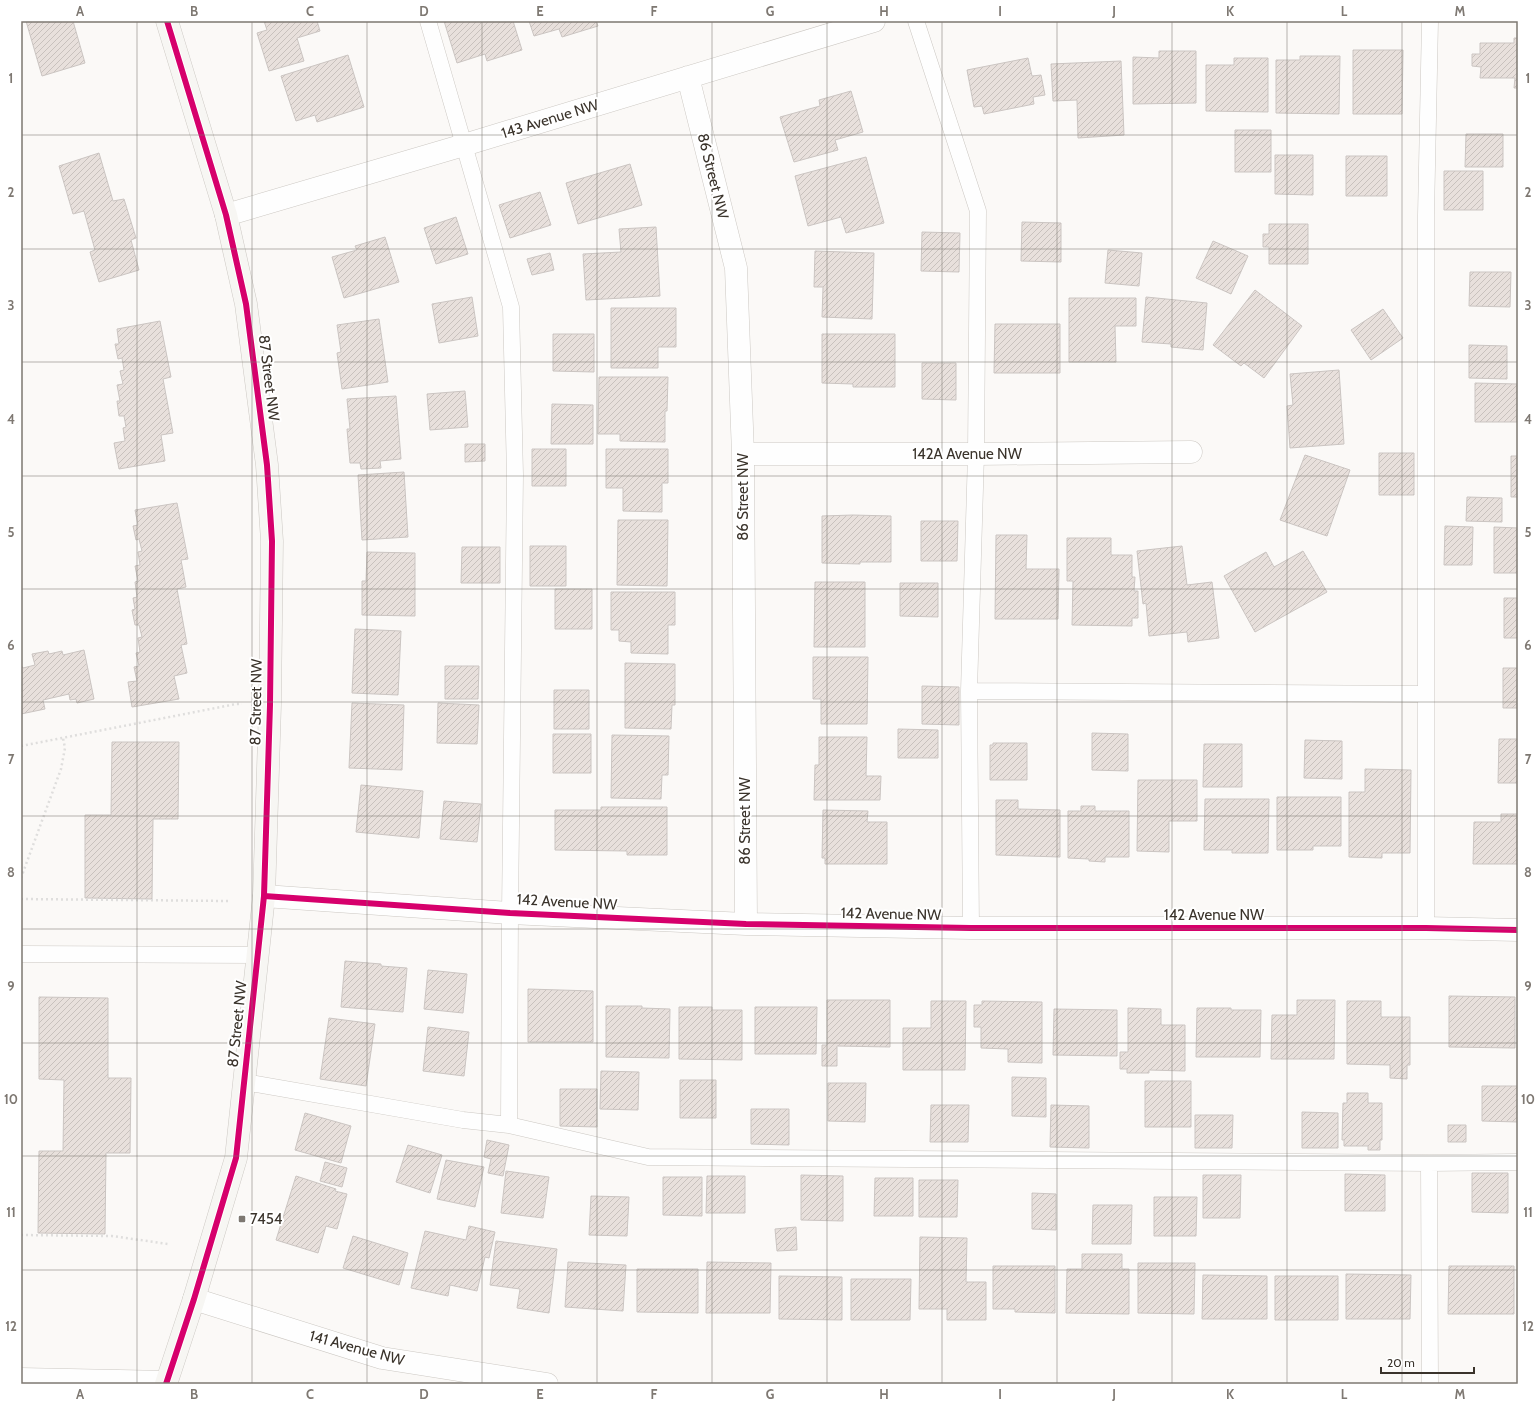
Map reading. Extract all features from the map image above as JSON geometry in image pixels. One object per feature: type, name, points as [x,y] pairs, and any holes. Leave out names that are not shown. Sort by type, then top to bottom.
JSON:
[{"type":"street","name":"87 Street NW","points":[[167,21],[226,215],[246,304],[267,465],[272,541],[270,705],[264,896],[236,1158],[194,1299],[167,1381]]},
{"type":"street","name":"143 Avenue NW","points":[[226,215],[464,145],[874,21]]},
{"type":"street","name":"86 Street NW","points":[[688,77],[736,268],[743,454],[746,924]]},
{"type":"street","name":"142A Avenue NW","points":[[743,454],[1190,452]]},
{"type":"street","name":"142 Avenue NW","points":[[264,896],[510,913],[746,924],[971,928],[1426,928],[1518,930]]},
{"type":"street","name":"141 Avenue NW","points":[[194,1299],[382,1358],[547,1384]]},
{"type":"lane","points":[[428,21],[511,307],[515,475],[509,1125]]},
{"type":"lane","points":[[916,21],[978,211],[976,454],[969,691],[971,928]]},
{"type":"lane","points":[[1426,928],[1426,215],[1430,21]]},
{"type":"lane","points":[[969,691],[1425,694]]},
{"type":"lane","points":[[21,954],[258,955]]},
{"type":"lane","points":[[244,1082],[463,1120],[509,1125],[648,1158],[1429,1163],[1518,1162]]},
{"type":"lane","points":[[1429,1163],[1430,1384]]},
{"type":"lane","points":[[21,1376],[167,1381]]},
{"type":"path","points":[[21,746],[236,704],[270,705]]},
{"type":"path","points":[[21,878],[60,769],[65,748],[63,738]]},
{"type":"path","points":[[21,899],[228,901]]},
{"type":"path","points":[[21,1235],[112,1236],[168,1244]]},
{"type":"building","points":[[26,21],[73,21],[85,63],[42,76]]},
{"type":"building","points":[[264,21],[317,21],[320,31],[297,38],[304,61],[269,71],[257,33],[267,30]]},
{"type":"building","points":[[444,21],[513,21],[522,50],[487,61],[485,54],[457,63]]},
{"type":"building","points":[[529,21],[596,21],[598,26],[562,37],[559,29],[534,36]]},
{"type":"building","points":[[1514,38],[1518,38],[1518,88],[1514,88],[1515,78],[1480,78],[1481,67],[1472,66],[1472,54],[1480,54],[1480,43],[1514,43]]},
{"type":"building","points":[[1353,50],[1403,50],[1402,114],[1353,114]]},
{"type":"building","points":[[1159,51],[1196,51],[1196,103],[1133,104],[1133,57],[1159,58]]},
{"type":"building","points":[[348,55],[364,107],[317,122],[315,115],[296,121],[281,76]]},
{"type":"building","points":[[1300,56],[1340,56],[1339,114],[1276,113],[1276,60],[1300,60]]},
{"type":"building","points":[[1028,58],[1032,76],[1041,75],[1045,95],[1033,97],[1034,104],[984,114],[982,106],[974,107],[967,70]]},
{"type":"building","points":[[1234,58],[1268,58],[1268,112],[1206,111],[1206,65],[1234,65]]},
{"type":"building","points":[[1121,61],[1124,135],[1078,138],[1077,100],[1053,101],[1051,64]]},
{"type":"building","points":[[851,91],[863,132],[835,140],[838,150],[794,162],[780,117],[820,106],[819,100]]},
{"type":"building","points":[[1235,130],[1271,130],[1271,172],[1235,172]]},
{"type":"building","points":[[1466,134],[1503,134],[1503,167],[1465,167]]},
{"type":"building","points":[[99,153],[113,201],[124,199],[136,238],[131,240],[139,270],[99,282],[90,252],[95,250],[84,211],[73,214],[59,166]]},
{"type":"building","points":[[1275,155],[1313,155],[1313,195],[1275,194]]},
{"type":"building","points":[[1346,156],[1387,156],[1387,196],[1346,196]]},
{"type":"building","points":[[866,157],[884,223],[846,233],[841,217],[808,226],[795,176]]},
{"type":"building","points":[[630,164],[642,205],[578,224],[566,183]]},
{"type":"building","points":[[1444,171],[1483,171],[1483,210],[1444,210]]},
{"type":"building","points":[[540,192],[551,225],[510,238],[499,205]]},
{"type":"building","points":[[456,217],[468,254],[436,264],[424,228]]},
{"type":"building","points":[[1022,222],[1061,223],[1061,262],[1021,261]]},
{"type":"building","points":[[1269,224],[1308,224],[1308,264],[1269,264],[1269,247],[1263,247],[1263,234],[1269,234]]},
{"type":"building","points":[[656,227],[660,296],[586,300],[583,254],[621,252],[619,229]]},
{"type":"building","points":[[922,232],[960,233],[959,272],[921,271]]},
{"type":"building","points":[[385,237],[399,282],[344,298],[332,257],[357,250],[355,246]]},
{"type":"building","points":[[1213,241],[1248,256],[1231,294],[1196,278]]},
{"type":"building","points":[[1108,250],[1142,253],[1139,286],[1105,283]]},
{"type":"building","points":[[815,251],[874,253],[872,319],[822,317],[823,287],[814,287]]},
{"type":"building","points":[[550,253],[554,270],[532,275],[527,259]]},
{"type":"building","points":[[1470,272],[1511,272],[1510,307],[1469,306]]},
{"type":"building","points":[[1255,290],[1302,326],[1264,378],[1244,363],[1241,366],[1213,345]]},
{"type":"building","points":[[472,297],[478,336],[439,343],[432,304]]},
{"type":"building","points":[[1146,297],[1207,303],[1203,350],[1171,347],[1171,344],[1142,342]]},
{"type":"building","points":[[1069,298],[1136,298],[1136,326],[1115,326],[1116,362],[1069,362]]},
{"type":"building","points":[[611,308],[676,308],[676,347],[658,347],[658,368],[611,368]]},
{"type":"building","points":[[1383,309],[1403,338],[1371,360],[1351,330]]},
{"type":"building","points":[[379,319],[388,382],[342,389],[337,353],[341,352],[337,325]]},
{"type":"building","points":[[160,321],[171,377],[163,379],[173,433],[161,435],[165,461],[119,469],[114,443],[125,441],[123,428],[126,427],[124,416],[119,416],[117,401],[120,401],[117,385],[123,384],[120,371],[124,370],[122,358],[118,359],[115,344],[119,344],[117,329]]},
{"type":"building","points":[[995,324],[1060,324],[1060,373],[994,373]]},
{"type":"building","points":[[553,334],[594,334],[594,372],[553,371]]},
{"type":"building","points":[[822,334],[895,334],[895,387],[853,387],[853,384],[822,383]]},
{"type":"building","points":[[1469,345],[1507,346],[1507,379],[1469,378]]},
{"type":"building","points":[[922,363],[956,363],[956,400],[922,399]]},
{"type":"building","points":[[1339,370],[1344,444],[1290,448],[1287,406],[1293,405],[1290,374]]},
{"type":"building","points":[[599,377],[668,377],[667,411],[665,411],[665,442],[620,441],[620,434],[598,434]]},
{"type":"building","points":[[1475,383],[1518,384],[1517,422],[1475,422]]},
{"type":"building","points":[[465,391],[468,427],[430,430],[427,394]]},
{"type":"building","points":[[396,396],[401,459],[380,461],[381,468],[361,469],[360,463],[350,463],[347,429],[350,429],[347,399]]},
{"type":"building","points":[[552,404],[593,405],[593,444],[551,444]]},
{"type":"building","points":[[465,444],[485,444],[485,461],[465,462]]},
{"type":"building","points":[[532,449],[566,449],[566,486],[532,486]]},
{"type":"building","points":[[606,449],[668,449],[668,483],[662,483],[662,512],[623,511],[623,488],[606,488]]},
{"type":"building","points":[[1379,453],[1414,453],[1414,495],[1379,495]]},
{"type":"building","points":[[1305,455],[1350,470],[1327,536],[1280,520]]},
{"type":"building","points":[[1511,456],[1518,456],[1518,497],[1511,497]]},
{"type":"building","points":[[404,472],[408,537],[362,540],[358,475]]},
{"type":"building","points":[[1467,497],[1502,498],[1502,522],[1466,521]]},
{"type":"building","points":[[177,503],[188,559],[181,560],[186,587],[177,589],[187,644],[181,645],[187,673],[174,676],[179,699],[132,707],[128,682],[137,681],[134,667],[139,666],[136,653],[140,652],[138,638],[142,637],[139,625],[135,625],[132,610],[135,609],[133,598],[137,597],[135,582],[138,581],[135,566],[140,565],[138,552],[142,551],[139,539],[136,540],[133,526],[138,525],[135,510]]},
{"type":"building","points":[[822,516],[891,516],[891,562],[860,562],[860,564],[822,563]]},
{"type":"building","points":[[618,520],[668,520],[667,586],[617,585]]},
{"type":"building","points":[[921,521],[958,521],[957,561],[921,561]]},
{"type":"building","points":[[1445,526],[1473,527],[1472,565],[1444,565]]},
{"type":"building","points":[[1494,527],[1518,528],[1518,573],[1494,573]]},
{"type":"building","points":[[996,535],[1027,535],[1026,569],[1059,569],[1058,619],[995,619]]},
{"type":"building","points":[[1067,538],[1111,538],[1111,555],[1132,555],[1132,577],[1135,577],[1134,591],[1138,591],[1138,618],[1132,618],[1132,626],[1072,625],[1073,581],[1067,581]]},
{"type":"building","points":[[530,546],[566,546],[566,586],[530,586]]},
{"type":"building","points":[[1182,546],[1187,585],[1212,582],[1219,638],[1188,642],[1187,632],[1149,636],[1146,603],[1143,604],[1137,551]]},
{"type":"building","points":[[462,547],[500,547],[500,583],[461,583]]},
{"type":"building","points":[[1303,551],[1327,592],[1255,632],[1224,576],[1266,552],[1274,567]]},
{"type":"building","points":[[367,552],[415,553],[415,616],[362,615],[362,581],[366,581]]},
{"type":"building","points":[[815,582],[865,582],[865,647],[814,647]]},
{"type":"building","points":[[900,583],[938,583],[938,617],[900,616]]},
{"type":"building","points":[[555,589],[592,589],[592,629],[555,629]]},
{"type":"building","points":[[611,592],[675,592],[675,625],[668,625],[668,654],[631,653],[631,642],[619,641],[619,630],[611,630]]},
{"type":"building","points":[[1504,598],[1518,598],[1518,638],[1504,638]]},
{"type":"building","points":[[355,629],[401,631],[398,695],[352,693]]},
{"type":"building","points":[[84,650],[94,699],[77,703],[76,699],[70,700],[69,694],[43,700],[45,709],[21,714],[21,665],[23,668],[35,665],[32,654],[48,651],[49,654],[62,651],[63,655]]},
{"type":"building","points":[[813,657],[868,657],[867,724],[821,724],[821,699],[813,699]]},
{"type":"building","points":[[625,663],[675,664],[675,705],[672,705],[671,729],[625,728]]},
{"type":"building","points":[[445,666],[479,666],[478,699],[445,699]]},
{"type":"building","points":[[1503,668],[1518,668],[1518,708],[1503,708]]},
{"type":"building","points":[[922,686],[959,687],[959,725],[922,724]]},
{"type":"building","points":[[554,690],[589,690],[589,729],[554,729]]},
{"type":"building","points":[[352,703],[404,705],[402,770],[349,768]]},
{"type":"building","points":[[438,703],[479,705],[477,744],[437,743]]},
{"type":"building","points":[[898,729],[938,730],[938,758],[898,758]]},
{"type":"building","points":[[1092,733],[1128,734],[1128,771],[1092,770]]},
{"type":"building","points":[[553,734],[591,734],[591,773],[553,773]]},
{"type":"building","points":[[612,735],[669,736],[668,775],[662,775],[661,799],[611,798]]},
{"type":"building","points":[[819,737],[867,737],[866,776],[881,776],[880,800],[814,800],[815,765],[819,765]]},
{"type":"building","points":[[1499,739],[1518,739],[1518,783],[1498,783]]},
{"type":"building","points":[[1305,740],[1342,741],[1342,779],[1304,778]]},
{"type":"building","points":[[112,742],[179,742],[178,819],[153,819],[152,899],[85,898],[85,815],[111,815]]},
{"type":"building","points":[[993,743],[1027,743],[1027,780],[990,780],[990,745],[993,745]]},
{"type":"building","points":[[1204,744],[1242,744],[1242,787],[1203,787]]},
{"type":"building","points":[[1365,769],[1411,770],[1410,853],[1382,853],[1382,858],[1349,857],[1349,792],[1365,792]]},
{"type":"building","points":[[1138,780],[1197,780],[1197,821],[1169,821],[1169,852],[1137,851]]},
{"type":"building","points":[[361,785],[423,791],[419,838],[356,832]]},
{"type":"building","points":[[1277,797],[1341,797],[1341,846],[1313,846],[1313,850],[1277,850]]},
{"type":"building","points":[[1205,799],[1269,799],[1268,853],[1232,853],[1232,850],[1204,850]]},
{"type":"building","points":[[996,800],[1018,800],[1018,809],[1060,810],[1060,857],[996,855]]},
{"type":"building","points":[[444,801],[481,804],[477,842],[440,839]]},
{"type":"building","points":[[1081,806],[1095,806],[1095,811],[1129,811],[1129,857],[1105,857],[1105,862],[1089,861],[1089,859],[1068,858],[1068,811],[1081,811]]},
{"type":"building","points":[[601,807],[667,807],[667,855],[627,855],[627,851],[555,850],[555,810],[601,810]]},
{"type":"building","points":[[823,810],[868,811],[867,822],[887,822],[887,864],[825,864],[825,858],[822,858]]},
{"type":"building","points":[[1501,814],[1518,814],[1518,864],[1473,864],[1474,822],[1501,822]]},
{"type":"building","points":[[345,961],[407,968],[403,1012],[341,1007]]},
{"type":"building","points":[[428,970],[467,974],[463,1013],[424,1009]]},
{"type":"building","points":[[528,989],[593,991],[593,1042],[528,1042]]},
{"type":"building","points":[[1449,996],[1515,997],[1515,1048],[1449,1047]]},
{"type":"building","points":[[39,997],[108,998],[108,1078],[131,1078],[130,1153],[106,1153],[105,1234],[38,1233],[39,1151],[63,1151],[64,1080],[39,1079]]},
{"type":"building","points":[[827,1000],[890,1000],[890,1047],[837,1046],[837,1066],[822,1066],[822,1045],[827,1045]]},
{"type":"building","points":[[1297,1000],[1335,1000],[1334,1059],[1271,1059],[1272,1015],[1297,1015]]},
{"type":"building","points":[[931,1001],[966,1001],[965,1070],[903,1070],[903,1028],[931,1028]]},
{"type":"building","points":[[982,1001],[1042,1002],[1042,1063],[1008,1062],[1008,1049],[981,1048],[981,1027],[974,1027],[974,1005],[982,1005]]},
{"type":"building","points":[[1347,1001],[1381,1001],[1381,1017],[1410,1017],[1410,1065],[1407,1065],[1407,1079],[1390,1078],[1390,1065],[1347,1064]]},
{"type":"building","points":[[606,1006],[642,1006],[642,1008],[670,1009],[669,1058],[606,1057]]},
{"type":"building","points":[[679,1007],[712,1007],[712,1010],[742,1010],[742,1060],[679,1059]]},
{"type":"building","points":[[755,1007],[817,1007],[816,1054],[755,1054]]},
{"type":"building","points":[[1128,1008],[1161,1009],[1161,1025],[1185,1025],[1185,1071],[1149,1070],[1149,1073],[1127,1073],[1127,1069],[1120,1069],[1120,1052],[1128,1052]]},
{"type":"building","points":[[1197,1008],[1261,1010],[1260,1057],[1196,1057]]},
{"type":"building","points":[[1054,1009],[1117,1010],[1117,1056],[1053,1055]]},
{"type":"building","points":[[329,1018],[375,1024],[366,1086],[320,1079]]},
{"type":"building","points":[[428,1027],[469,1032],[464,1076],[423,1071]]},
{"type":"building","points":[[601,1071],[639,1072],[638,1110],[600,1109]]},
{"type":"building","points":[[1012,1077],[1046,1078],[1046,1117],[1012,1116]]},
{"type":"building","points":[[680,1080],[716,1080],[716,1118],[680,1118]]},
{"type":"building","points":[[1145,1081],[1191,1081],[1191,1127],[1145,1127]]},
{"type":"building","points":[[828,1083],[866,1083],[865,1122],[828,1121]]},
{"type":"building","points":[[1482,1086],[1518,1086],[1518,1122],[1482,1121]]},
{"type":"building","points":[[560,1089],[597,1089],[597,1127],[560,1126]]},
{"type":"building","points":[[1347,1093],[1368,1093],[1368,1103],[1382,1103],[1382,1140],[1380,1140],[1380,1150],[1368,1150],[1368,1146],[1344,1146],[1344,1140],[1342,1140],[1343,1103],[1347,1103]]},
{"type":"building","points":[[931,1105],[969,1105],[968,1142],[930,1142]]},
{"type":"building","points":[[1051,1105],[1089,1106],[1089,1148],[1050,1147]]},
{"type":"building","points":[[751,1109],[789,1109],[789,1145],[751,1144]]},
{"type":"building","points":[[1302,1112],[1338,1113],[1338,1148],[1302,1148]]},
{"type":"building","points":[[305,1113],[351,1126],[341,1163],[295,1150]]},
{"type":"building","points":[[1195,1115],[1233,1115],[1232,1148],[1195,1148]]},
{"type":"building","points":[[1448,1125],[1466,1125],[1466,1142],[1448,1142]]},
{"type":"building","points":[[487,1140],[509,1145],[503,1176],[488,1173],[491,1159],[484,1157]]},
{"type":"building","points":[[408,1145],[442,1155],[430,1193],[396,1182]]},
{"type":"building","points":[[446,1160],[484,1167],[475,1207],[437,1199]]},
{"type":"building","points":[[325,1162],[347,1168],[342,1187],[320,1181]]},
{"type":"building","points":[[506,1171],[549,1177],[543,1218],[501,1213]]},
{"type":"building","points":[[1472,1173],[1508,1173],[1508,1213],[1472,1212]]},
{"type":"building","points":[[1345,1174],[1385,1175],[1385,1211],[1345,1211]]},
{"type":"building","points":[[801,1175],[843,1176],[843,1221],[801,1220]]},
{"type":"building","points":[[1203,1175],[1241,1175],[1240,1218],[1203,1218]]},
{"type":"building","points":[[296,1176],[347,1194],[337,1229],[326,1226],[318,1253],[276,1240]]},
{"type":"building","points":[[707,1176],[745,1176],[745,1213],[706,1213]]},
{"type":"building","points":[[663,1177],[702,1177],[702,1216],[663,1215]]},
{"type":"building","points":[[875,1178],[913,1178],[913,1216],[874,1216]]},
{"type":"building","points":[[919,1180],[958,1180],[957,1217],[919,1217]]},
{"type":"building","points":[[1032,1193],[1056,1194],[1056,1230],[1032,1229]]},
{"type":"building","points":[[591,1196],[629,1197],[627,1236],[589,1235]]},
{"type":"building","points":[[1154,1197],[1197,1197],[1196,1236],[1154,1236]]},
{"type":"building","points":[[1093,1205],[1132,1205],[1131,1244],[1092,1244]]},
{"type":"building","points":[[469,1226],[495,1232],[489,1258],[485,1257],[477,1291],[450,1285],[448,1296],[411,1288],[425,1231],[466,1240]]},
{"type":"building","points":[[796,1227],[797,1250],[777,1251],[775,1229]]},
{"type":"building","points":[[353,1236],[408,1253],[399,1285],[343,1268]]},
{"type":"building","points":[[920,1237],[967,1238],[966,1282],[986,1282],[986,1320],[947,1320],[947,1309],[919,1309]]},
{"type":"building","points":[[496,1241],[557,1249],[549,1313],[517,1308],[520,1289],[490,1285]]},
{"type":"building","points":[[1082,1254],[1122,1254],[1122,1269],[1129,1269],[1129,1314],[1066,1313],[1067,1269],[1082,1269]]},
{"type":"building","points":[[568,1262],[626,1265],[623,1311],[565,1307]]},
{"type":"building","points":[[707,1262],[771,1263],[770,1313],[706,1313]]},
{"type":"building","points":[[1138,1263],[1195,1263],[1194,1314],[1138,1313]]},
{"type":"building","points":[[993,1266],[1055,1266],[1055,1313],[1015,1312],[1015,1309],[993,1309]]},
{"type":"building","points":[[1449,1266],[1514,1266],[1514,1314],[1448,1314]]},
{"type":"building","points":[[637,1269],[698,1269],[698,1313],[637,1312]]},
{"type":"building","points":[[1346,1274],[1411,1275],[1410,1319],[1346,1319]]},
{"type":"building","points":[[1203,1275],[1267,1276],[1267,1319],[1202,1319]]},
{"type":"building","points":[[779,1276],[842,1277],[842,1320],[779,1319]]},
{"type":"building","points":[[1275,1276],[1338,1276],[1338,1320],[1275,1320]]},
{"type":"building","points":[[851,1279],[911,1279],[910,1320],[851,1320]]},
{"type":"cycle path","points":[[166,1384],[194,1299],[236,1158],[264,896],[270,705],[272,541],[267,465],[246,304],[226,215],[167,21]]},
{"type":"cycle path","points":[[264,896],[510,913],[746,924],[971,928],[1426,928],[1518,930]]},
{"type":"place","name":"7454","points":[[242,1219]]}]
